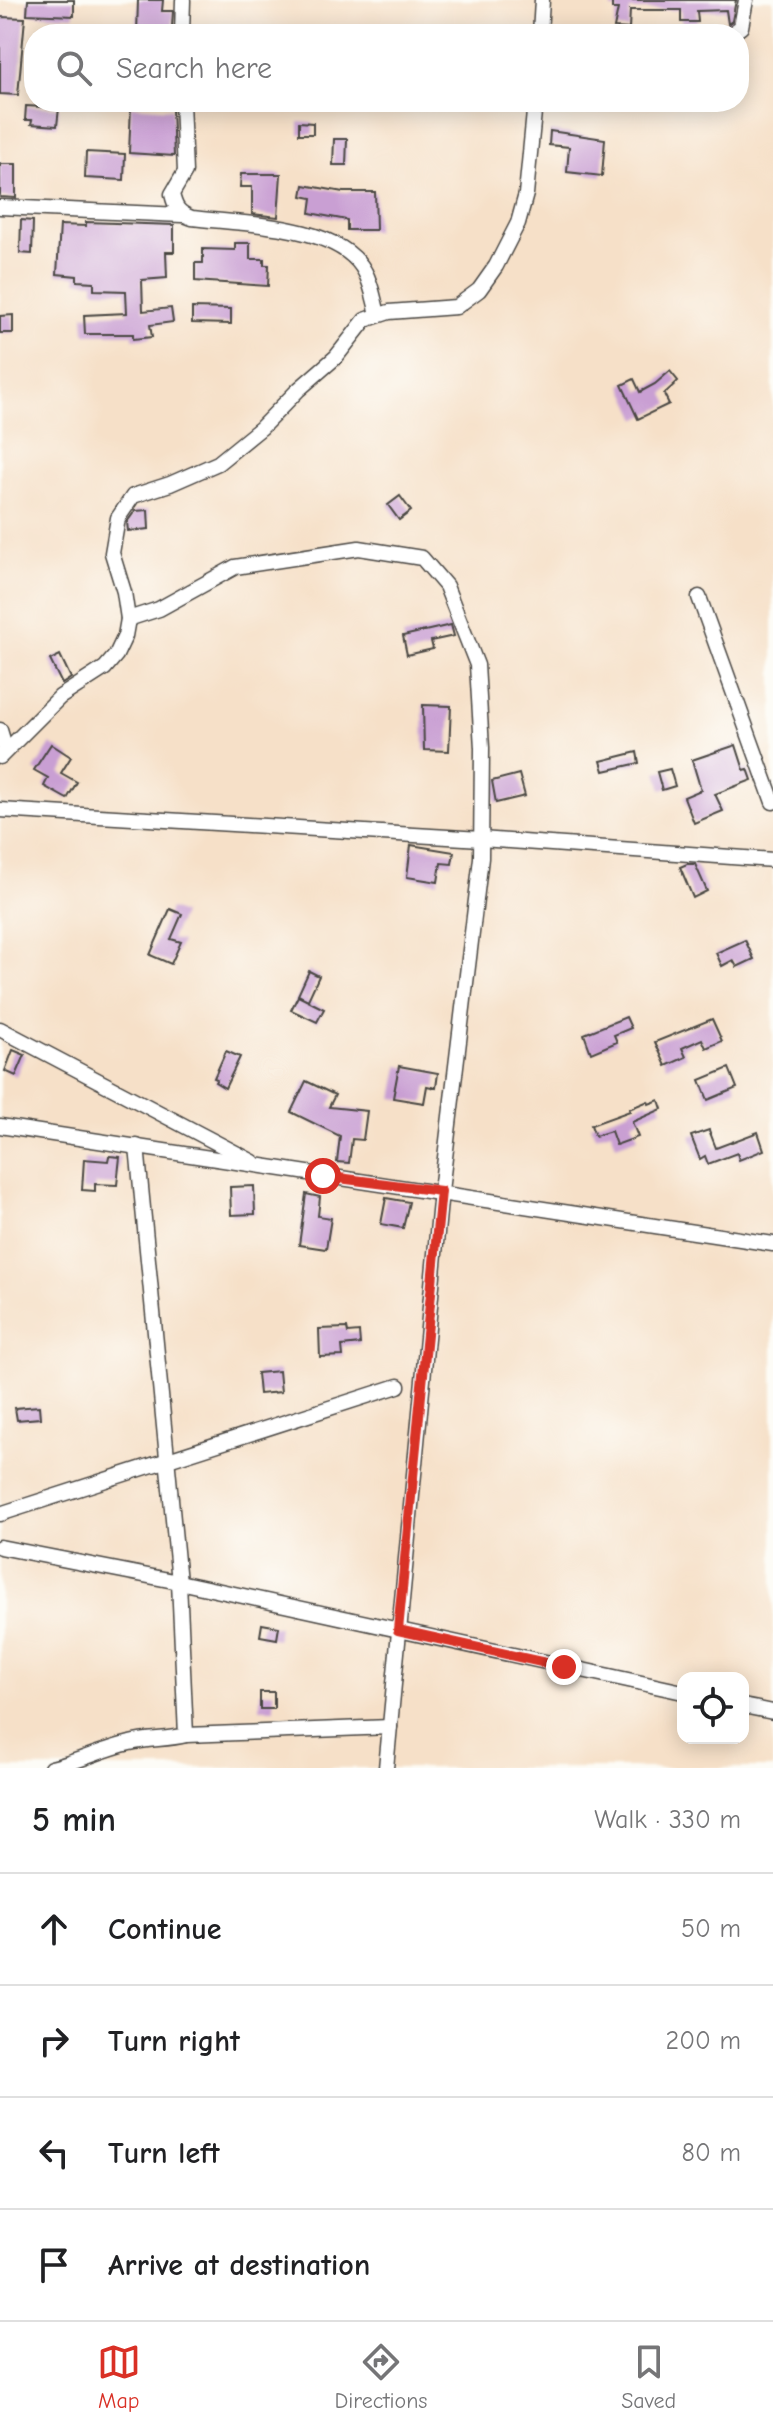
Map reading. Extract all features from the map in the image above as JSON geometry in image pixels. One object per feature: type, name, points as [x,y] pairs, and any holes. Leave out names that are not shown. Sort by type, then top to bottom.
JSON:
[{"type":"street","points":[[182,24],[183,0]]},
{"type":"street","points":[[541,24],[542,0]]},
{"type":"street","points":[[742,24],[746,0]]},
{"type":"street","points":[[182,112],[185,172],[172,194],[176,208],[182,215]]},
{"type":"street","points":[[3,753],[60,697],[105,668],[116,655],[125,636],[128,619],[124,592],[112,553],[118,518],[133,496],[218,463],[261,428],[336,357],[365,320],[378,314],[456,307],[479,290],[505,249],[522,209],[534,112]]},
{"type":"street","points":[[0,207],[182,215],[290,230],[334,242],[364,270],[378,314]]},
{"type":"street","points":[[128,619],[159,609],[235,567],[263,565],[317,552],[359,548],[422,558],[446,586],[477,665],[482,748],[481,839],[441,1191],[386,1768]]},
{"type":"street","points":[[699,597],[773,802]]},
{"type":"street","points":[[0,730],[3,753]]},
{"type":"street","points":[[0,810],[773,860]]},
{"type":"street","points":[[0,1029],[263,1168]]},
{"type":"street","points":[[0,1126],[773,1244]]},
{"type":"street","points":[[137,1146],[179,1582],[186,1735]]},
{"type":"street","points":[[0,1514],[398,1386]]},
{"type":"street","points":[[0,1547],[179,1582],[677,1691]]},
{"type":"street","points":[[749,1707],[773,1712]]},
{"type":"street","points":[[51,1768],[131,1742],[186,1735],[390,1727]]},
{"type":"building","points":[[28,0],[74,0],[74,16],[27,14]]},
{"type":"building","points":[[138,0],[163,0],[162,11],[173,11],[172,24],[137,24]]},
{"type":"building","points":[[612,0],[736,0],[732,21],[728,24],[726,10],[697,11],[698,22],[681,22],[681,10],[630,10],[629,24],[615,24],[618,9],[612,9]]},
{"type":"building","points":[[0,17],[25,18],[18,95],[0,94]]},
{"type":"building","points":[[26,112],[59,112],[57,126],[31,124],[32,120],[25,120]]},
{"type":"building","points":[[131,112],[172,112],[174,156],[129,153]]},
{"type":"building","points":[[299,122],[313,123],[313,134],[299,134]]},
{"type":"building","points":[[550,131],[605,139],[602,176],[567,172],[569,147],[549,145]]},
{"type":"building","points":[[334,139],[347,139],[346,165],[333,165]]},
{"type":"building","points":[[86,152],[125,154],[124,180],[85,178]]},
{"type":"building","points":[[0,164],[16,164],[16,198],[0,197]]},
{"type":"building","points":[[241,174],[281,174],[278,217],[252,214],[252,187],[240,187]]},
{"type":"building","points":[[304,185],[343,192],[375,192],[376,230],[347,230],[347,220],[310,213],[312,198],[302,196]]},
{"type":"building","points":[[21,220],[33,221],[32,254],[20,253]]},
{"type":"building","points":[[86,222],[174,225],[174,252],[166,252],[167,278],[142,280],[143,311],[171,308],[173,322],[150,325],[152,337],[133,339],[133,334],[85,334],[84,315],[127,313],[126,291],[94,290],[94,282],[77,281],[77,276],[57,274],[60,225],[86,226]]},
{"type":"building","points":[[235,243],[250,243],[250,259],[264,259],[264,265],[269,265],[268,286],[195,281],[195,263],[203,263],[203,249],[235,250]]},
{"type":"building","points":[[192,308],[231,309],[231,324],[192,323]]},
{"type":"building","points":[[13,315],[13,333],[0,333],[0,316]]},
{"type":"building","points":[[670,371],[678,381],[664,394],[669,404],[638,419],[622,385],[634,379],[640,392]]},
{"type":"building","points":[[400,496],[411,511],[399,520],[388,505]]},
{"type":"building","points":[[148,510],[149,529],[128,531],[127,522],[135,511]]},
{"type":"building","points":[[451,625],[454,636],[431,641],[433,649],[407,655],[403,636]]},
{"type":"building","points":[[60,655],[71,678],[62,684],[50,660]]},
{"type":"building","points":[[423,705],[451,706],[449,751],[424,750]]},
{"type":"building","points":[[51,744],[71,757],[61,773],[77,782],[67,799],[44,786],[48,778],[34,770]]},
{"type":"building","points":[[736,745],[744,770],[748,769],[752,780],[715,794],[723,811],[694,823],[684,797],[701,790],[692,760]]},
{"type":"building","points":[[637,752],[639,763],[604,771],[601,761]]},
{"type":"building","points":[[670,769],[675,786],[662,790],[657,772]]},
{"type":"building","points":[[519,774],[525,796],[496,803],[492,781]]},
{"type":"building","points":[[411,845],[454,852],[452,864],[441,863],[438,882],[407,877]]},
{"type":"building","points":[[695,864],[707,891],[693,898],[680,867]]},
{"type":"building","points":[[170,909],[182,914],[171,939],[181,942],[171,964],[150,955]]},
{"type":"building","points":[[745,940],[754,959],[737,967],[733,960],[722,966],[716,953]]},
{"type":"building","points":[[309,971],[319,976],[308,1000],[298,995]]},
{"type":"building","points":[[298,996],[324,1009],[317,1022],[291,1010]]},
{"type":"building","points":[[626,1017],[631,1028],[614,1035],[617,1042],[591,1053],[584,1034]]},
{"type":"building","points":[[712,1019],[722,1041],[706,1048],[702,1039],[682,1048],[686,1057],[666,1066],[655,1042]]},
{"type":"building","points":[[13,1050],[25,1055],[16,1076],[5,1071]]},
{"type":"building","points":[[226,1051],[240,1057],[225,1088],[214,1078]]},
{"type":"building","points":[[399,1066],[438,1073],[436,1088],[427,1086],[424,1103],[393,1098]]},
{"type":"building","points":[[729,1068],[737,1088],[708,1100],[700,1080]]},
{"type":"building","points":[[306,1081],[335,1095],[329,1107],[367,1111],[363,1140],[352,1139],[349,1163],[337,1162],[340,1136],[291,1112]]},
{"type":"building","points":[[659,1100],[662,1109],[632,1122],[638,1137],[616,1145],[611,1131],[595,1136],[591,1125],[648,1101],[649,1104]]},
{"type":"building","points":[[709,1130],[716,1148],[758,1132],[764,1150],[739,1160],[737,1153],[708,1164],[705,1156],[700,1159],[691,1136]]},
{"type":"building","points":[[109,1156],[120,1157],[117,1185],[95,1184],[95,1191],[82,1190],[84,1159],[108,1161]]},
{"type":"building","points":[[254,1186],[255,1214],[231,1215],[230,1187]]},
{"type":"building","points":[[306,1194],[320,1197],[318,1216],[331,1218],[326,1249],[299,1245]]},
{"type":"building","points":[[386,1198],[409,1202],[403,1228],[381,1224]]},
{"type":"building","points":[[347,1328],[348,1333],[359,1332],[360,1344],[342,1346],[343,1356],[320,1357],[319,1329]]},
{"type":"building","points":[[279,1371],[281,1392],[259,1394],[257,1373]]},
{"type":"building","points":[[39,1406],[40,1418],[17,1420],[15,1408]]},
{"type":"building","points":[[262,1624],[279,1627],[277,1639],[260,1636]]},
{"type":"building","points":[[260,1692],[274,1692],[274,1709],[260,1709]]},
{"type":"route","points":[[323,1176],[441,1191],[398,1630],[564,1667]]}]
